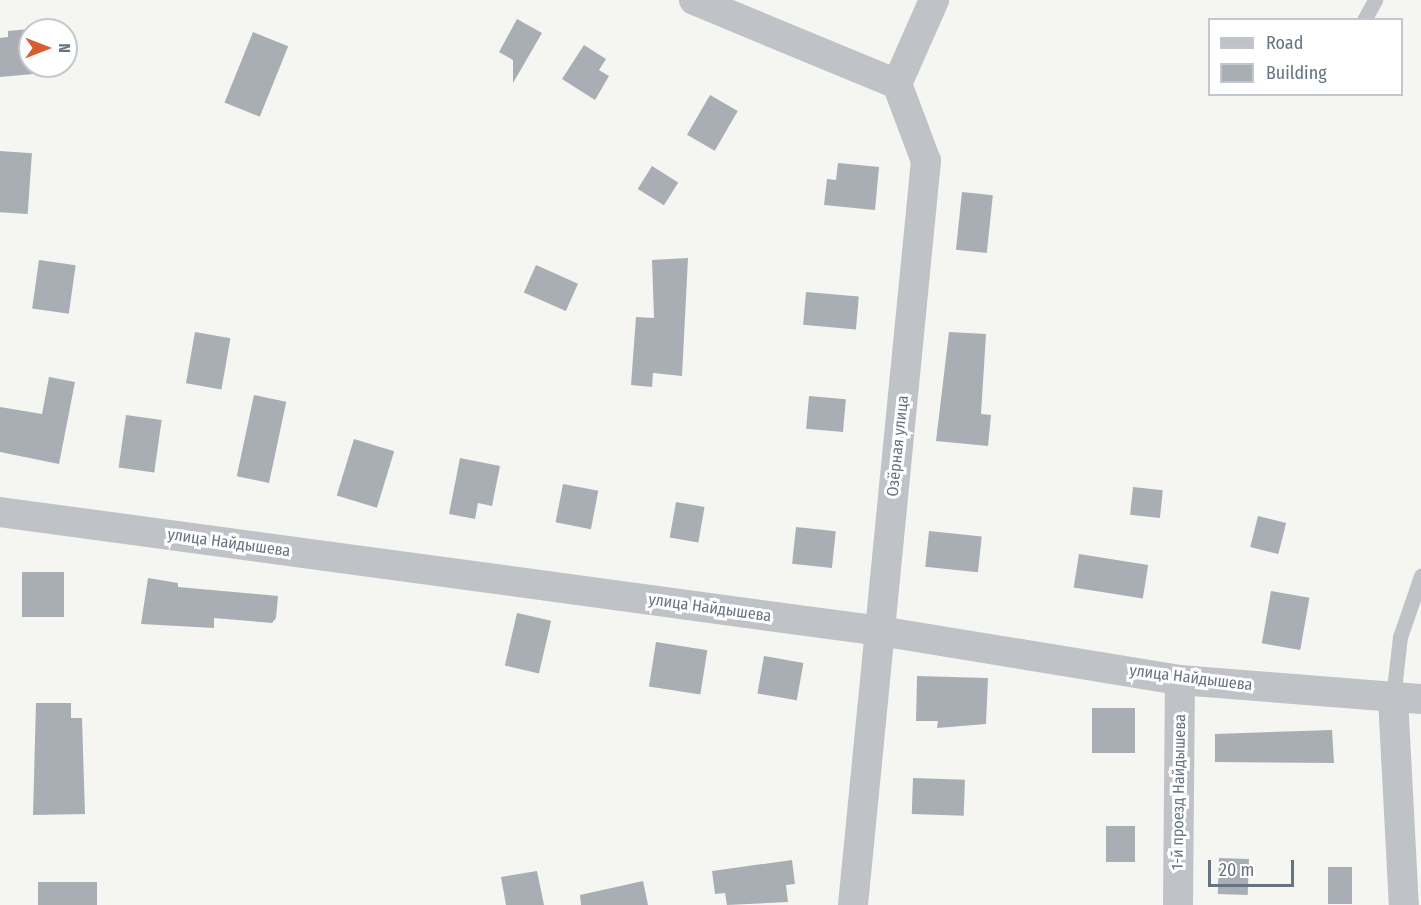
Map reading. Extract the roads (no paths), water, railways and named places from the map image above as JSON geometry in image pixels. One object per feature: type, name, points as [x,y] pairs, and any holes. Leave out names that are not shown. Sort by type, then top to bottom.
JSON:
[{"type":"street","points":[[694,0],[897,84],[934,0]]},
{"type":"street","name":"Озёрная улица","points":[[853,905],[926,161],[897,84]]},
{"type":"street","name":"улица Найдышева","points":[[0,512],[880,631],[1180,680],[1407,699]]},
{"type":"street","name":"1-й проезд Найдышева","points":[[1178,905],[1180,680]]},
{"type":"street","points":[[1404,905],[1407,699]]},
{"type":"lane","points":[[1365,18],[1375,0]]},
{"type":"lane","points":[[1407,699],[1400,637],[1421,576]]}]
